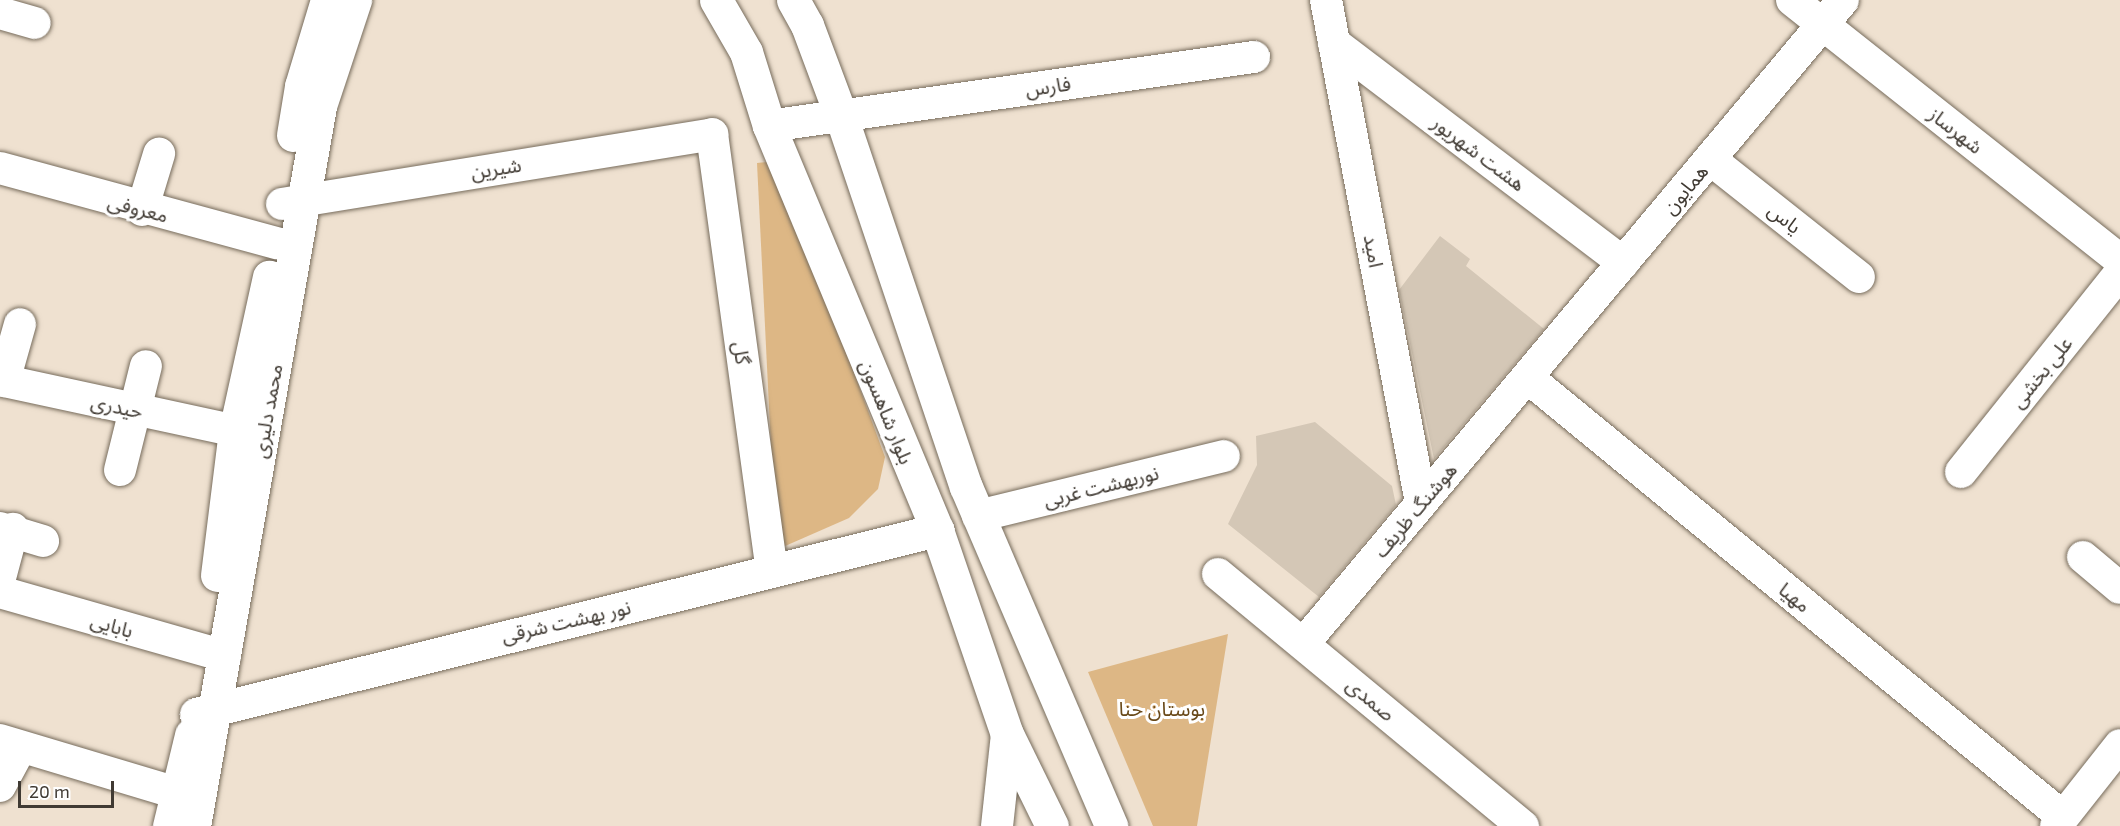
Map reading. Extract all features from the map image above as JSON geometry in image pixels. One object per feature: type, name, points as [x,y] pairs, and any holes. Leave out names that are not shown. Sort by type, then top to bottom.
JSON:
[{"type":"main road","name":"محمد دلیری","points":[[216,655],[235,431],[277,243],[294,201],[301,86],[327,0]]},
{"type":"main road","name":"محمد دلیری","points":[[194,826],[205,710],[294,201],[320,106],[355,0]]},
{"type":"main road","name":"بلوار شاهسون","points":[[716,0],[746,52],[769,126],[937,530],[1007,734],[1054,826]]},
{"type":"main road","points":[[793,0],[807,25],[841,116],[978,516],[1109,822]]},
{"type":"main road","name":"نور بهشت شرقی","points":[[205,710],[937,530]]},
{"type":"main road","name":"محمد دلیری","points":[[169,826],[177,793],[205,710]]},
{"type":"main road","points":[[1054,826],[1066,810],[1080,805],[1109,822]]},
{"type":"street","name":"امید","points":[[1326,0],[1421,503]]},
{"type":"street","name":"شهرساز","points":[[1792,0],[2120,260]]},
{"type":"street","name":"همایون","points":[[1527,377],[1843,0]]},
{"type":"street","points":[[0,13],[35,23]]},
{"type":"street","name":"هشت شهریور","points":[[1334,43],[1623,262]]},
{"type":"street","name":"فارس","points":[[769,126],[1254,57]]},
{"type":"street","name":"شیرین","points":[[294,201],[712,134]]},
{"type":"street","name":"گل","points":[[712,134],[772,572]]},
{"type":"street","points":[[142,210],[159,154]]},
{"type":"street","name":"یاس","points":[[1710,159],[1859,277]]},
{"type":"street","name":"معروفی","points":[[0,168],[142,210],[277,243]]},
{"type":"street","name":"علی بخشی","points":[[1961,472],[2120,273]]},
{"type":"street","points":[[2,381],[20,324]]},
{"type":"street","points":[[120,470],[146,366]]},
{"type":"street","name":"هوشنگ ظریف","points":[[1304,643],[1527,377]]},
{"type":"street","name":"مهیا","points":[[1527,377],[2060,822]]},
{"type":"street","name":"حیدری","points":[[2,381],[235,431]]},
{"type":"street","name":"نوربهشت غربی","points":[[978,516],[1224,456]]},
{"type":"street","points":[[0,578],[6,528],[43,542]]},
{"type":"street","points":[[2083,557],[2120,588]]},
{"type":"street","name":"صمدی","points":[[1218,574],[1523,826]]},
{"type":"street","name":"بابایی","points":[[0,592],[216,655]]},
{"type":"street","points":[[997,826],[1007,734]]},
{"type":"street","points":[[0,786],[10,744],[177,793]]},
{"type":"street","points":[[2060,822],[2120,745]]},
{"type":"green space","points":[[776,161],[885,457],[878,489],[849,518],[776,550],[757,163]]},
{"type":"green space","name":"بوستان حنا","points":[[1228,634],[1197,826],[1153,826],[1088,672]]},
{"type":"building","points":[[1440,236],[1470,259],[1466,266],[1544,329],[1434,459],[1399,290]]},
{"type":"building","points":[[1315,422],[1392,486],[1396,505],[1319,597],[1228,524],[1257,465],[1256,436]]}]
